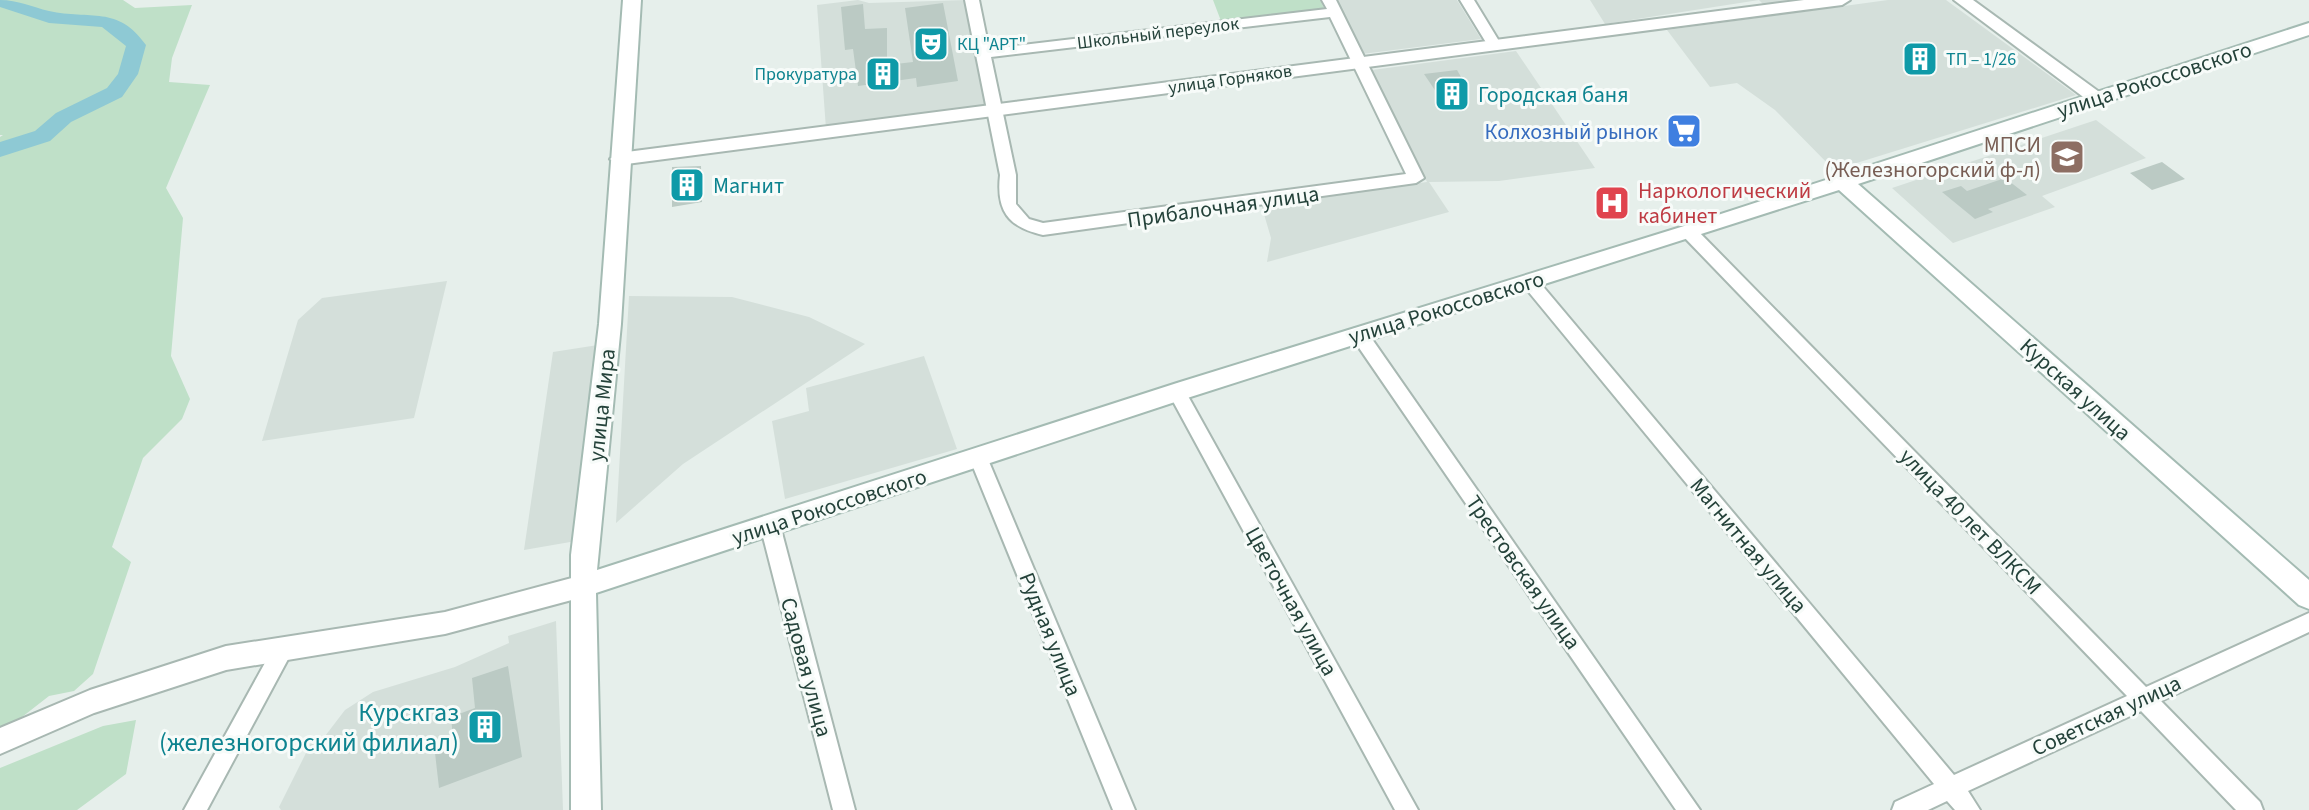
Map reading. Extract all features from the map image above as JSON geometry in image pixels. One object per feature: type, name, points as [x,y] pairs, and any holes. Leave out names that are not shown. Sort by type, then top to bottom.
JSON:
[{"type":"main road","name":"улица Мира","points":[[586,810],[583,586],[610,324],[632,0]]},
{"type":"main road","name":"улица Рокоссовского","points":[[583,586],[1177,392],[1689,232],[2309,29]]},
{"type":"main road","name":"Курская улица","points":[[1843,182],[2309,597]]},
{"type":"street","points":[[972,0],[995,110]]},
{"type":"street","points":[[1467,0],[1495,46]]},
{"type":"street","name":"улица Горняков","points":[[619,159],[1842,0]]},
{"type":"street","points":[[1962,0],[2096,98]]},
{"type":"street","points":[[1332,6],[1360,62]]},
{"type":"street","name":"Школьный переулок","points":[[982,54],[1332,6]]},
{"type":"street","name":"Прибалочная улица","points":[[995,110],[1008,175],[1005,195],[1008,208],[1029,227],[1063,228],[1416,178],[1360,62]]},
{"type":"street","name":"улица 40 лет ВЛКСМ","points":[[1689,232],[2252,810]]},
{"type":"street","name":"Магнитная улица","points":[[1529,281],[1969,810]]},
{"type":"street","name":"Трестовская улица","points":[[1359,334],[1689,810]]},
{"type":"street","name":"Цветочная улица","points":[[1177,392],[1407,810]]},
{"type":"street","name":"Рудная улица","points":[[978,457],[1124,810]]},
{"type":"street","name":"Садовая улица","points":[[770,525],[844,810]]},
{"type":"street","points":[[0,741],[105,697],[226,658],[445,623],[583,586]]},
{"type":"street","name":"Советская улица","points":[[1903,810],[2309,622]]},
{"type":"street","points":[[195,810],[284,648]]},
{"type":"shaded area","points":[[858,0],[869,3],[967,0],[986,107],[826,129],[817,5]]},
{"type":"shaded area","points":[[1335,0],[1457,0],[1481,39],[1362,54]]},
{"type":"shaded area","points":[[1590,0],[1759,0],[1605,24]]},
{"type":"shaded area","points":[[1759,0],[1807,0],[1764,5]]},
{"type":"shaded area","points":[[1888,0],[1946,0],[2076,95],[1834,170],[1775,110],[1737,83],[1710,87],[1667,30]]},
{"type":"shaded area","points":[[1516,51],[1595,168],[1499,181],[1429,182],[1449,212],[1267,262],[1271,238],[1261,204],[1427,182],[1372,70]]},
{"type":"shaded area","points":[[2096,120],[2146,158],[2042,196],[2055,207],[1953,243],[1892,188]]},
{"type":"shaded area","points":[[447,281],[414,418],[262,441],[298,320],[322,298]]},
{"type":"shaded area","points":[[629,296],[732,297],[809,317],[865,344],[683,464],[616,523]]},
{"type":"shaded area","points":[[598,345],[576,541],[524,550],[553,352]]},
{"type":"shaded area","points":[[924,356],[957,449],[785,499],[772,421],[809,411],[806,388]]},
{"type":"shaded area","name":"Курскгаз (железногорский филиал)","points":[[556,621],[563,810],[281,810],[279,807],[311,743],[322,740],[345,710],[373,692],[455,667],[509,643],[508,636]]},
{"type":"green space","points":[[0,0],[123,0],[135,8],[192,5],[172,58],[169,82],[210,85],[166,188],[183,218],[171,356],[190,399],[182,419],[143,458],[112,547],[131,562],[93,674],[74,691],[49,696],[22,717],[0,728],[0,137],[3,135],[0,135]]},
{"type":"green space","points":[[1213,0],[1320,0],[1325,10],[1221,21]]},
{"type":"green space","points":[[136,720],[126,774],[77,810],[0,810],[0,768],[103,726]]},
{"type":"building","points":[[943,3],[958,81],[917,87],[916,78],[858,86],[853,49],[845,50],[841,7],[863,4],[865,29],[887,28],[887,65],[913,62],[905,8]]},
{"type":"building","name":"Городская баня","points":[[1457,70],[1464,82],[1458,82],[1469,101],[1445,105],[1424,74]]},
{"type":"building","points":[[2162,162],[2185,179],[2152,190],[2130,173]]},
{"type":"building","name":"Магнит","points":[[701,166],[702,202],[672,207],[672,167]]},
{"type":"building","points":[[2005,178],[2027,195],[1988,209],[1993,212],[1975,219],[1942,192],[1961,186],[1967,191]]},
{"type":"building","name":"Курскгаз (железногорский филиал)","points":[[508,666],[522,757],[439,788],[434,744],[453,737],[451,717],[475,708],[472,678]]},
{"type":"waterway","points":[[0,1],[49,17],[109,23],[127,34],[136,45],[133,61],[122,85],[105,99],[63,117],[43,136],[0,150]]},
{"type":"place","name":"КЦ \"АРТ\"","points":[[931,44]]},
{"type":"place","name":"ТП – 1/26","points":[[1920,59]]},
{"type":"place","name":"Прокуратура","points":[[883,74]]},
{"type":"place","name":"Городская баня","points":[[1452,94]]},
{"type":"place","name":"Колхозный рынок","points":[[1684,131]]},
{"type":"place","name":"МПСИ (Железногорский ф-л)","points":[[2067,157]]},
{"type":"place","name":"Магнит","points":[[687,185]]},
{"type":"place","name":"Наркологический кабинет","points":[[1612,203]]},
{"type":"place","name":"Курскгаз (железногорский филиал)","points":[[485,727]]}]
